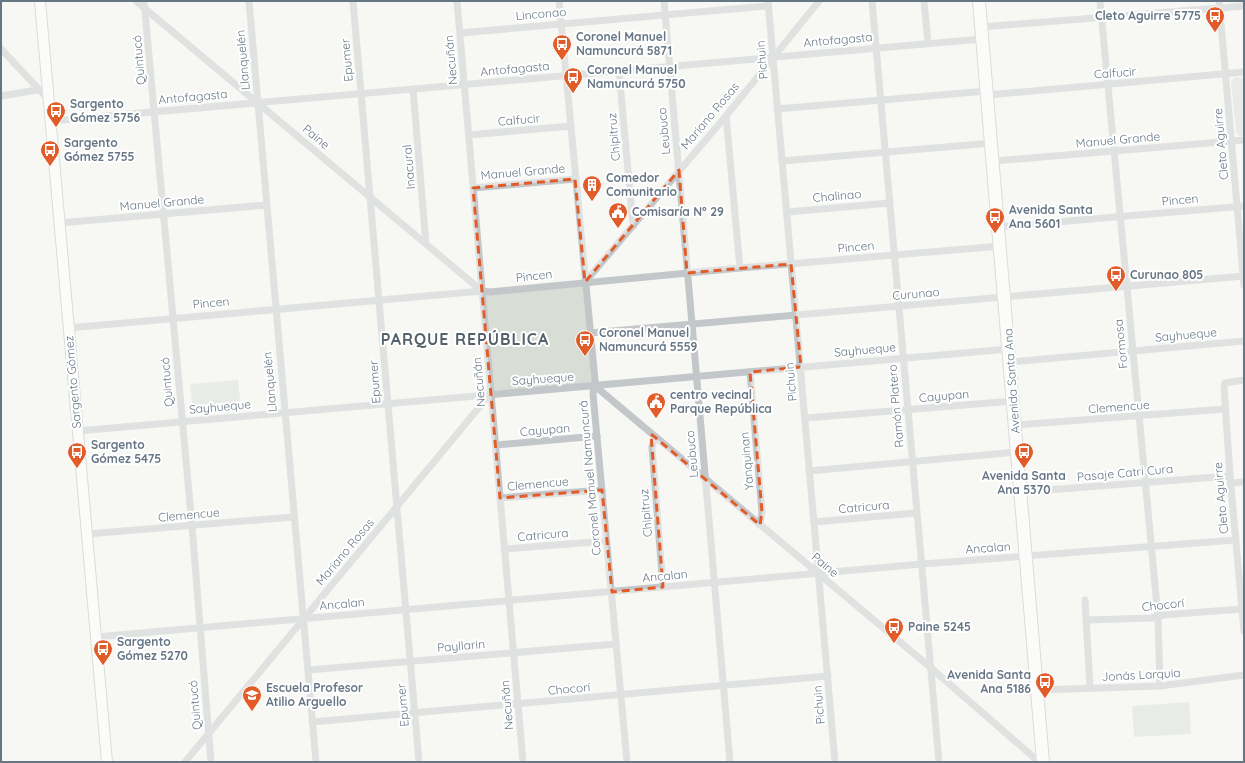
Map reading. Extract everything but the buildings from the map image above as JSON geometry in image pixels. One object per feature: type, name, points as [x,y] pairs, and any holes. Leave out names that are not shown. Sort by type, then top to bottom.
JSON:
[{"type":"main road","name":"Sargento Gómez","points":[[40,1],[107,762]]},
{"type":"main road","name":"Avenida Santa Ana","points":[[979,1],[994,162],[1043,762]]},
{"type":"street","name":"Paine","points":[[136,1],[145,5],[482,291]]},
{"type":"street","name":"Llanquelén","points":[[249,1],[293,517],[316,762]]},
{"type":"street","name":"Epumer","points":[[353,1],[419,762]]},
{"type":"street","name":"Necuñán","points":[[457,1],[523,762]]},
{"type":"street","name":"Coronel Manuel Namuncurá","points":[[559,1],[595,386],[593,394],[627,762]]},
{"type":"street","name":"Leubuco","points":[[664,1],[730,762]]},
{"type":"street","name":"Mariano Rosas","points":[[585,282],[726,116],[819,1]]},
{"type":"street","name":"Ramón Platero","points":[[872,1],[939,762]]},
{"type":"street","points":[[924,1],[928,43]]},
{"type":"street","name":"Formosa","points":[[1100,1],[1126,287],[1152,547],[1158,617],[1160,686]]},
{"type":"street","name":"Linconao","points":[[460,33],[665,15],[768,4]]},
{"type":"street","name":"Pichuin","points":[[768,4],[774,56],[786,212],[806,418],[809,470],[835,762]]},
{"type":"street","name":"Antofagasta","points":[[50,121],[361,93],[413,90],[928,43],[982,33],[1219,4],[1244,6]]},
{"type":"street","name":"Cleto Aguirre","points":[[1219,4],[1232,142],[1241,206],[1244,285]]},
{"type":"street","name":"Quintucó","points":[[145,5],[172,318],[192,526],[211,762]]},
{"type":"street","points":[[1,50],[37,90],[49,100]]},
{"type":"street","name":"Chipitruz","points":[[619,71],[633,226]]},
{"type":"street","name":"Calfucir","points":[[777,109],[1108,84],[1244,72]]},
{"type":"street","points":[[1,96],[37,90]]},
{"type":"street","name":"Inacural","points":[[413,90],[426,244]]},
{"type":"street","points":[[726,116],[740,268]]},
{"type":"street","name":"Calfucir","points":[[469,135],[571,126]]},
{"type":"street","name":"Manuel Grande","points":[[994,162],[1244,140]]},
{"type":"street","points":[[782,161],[992,143]]},
{"type":"street","name":"Manuel Grande","points":[[473,188],[575,178]]},
{"type":"street","name":"Chalinao","points":[[786,212],[890,203]]},
{"type":"street","name":"Manuel Grande","points":[[59,223],[266,205]]},
{"type":"street","name":"Pincen","points":[[999,227],[1241,206]]},
{"type":"street","name":"Pincen","points":[[68,328],[482,291],[490,292],[687,272],[1001,246]]},
{"type":"street","name":"Curunao","points":[[590,333],[1244,276]]},
{"type":"street","name":"Sayhueque","points":[[1010,362],[1244,341]]},
{"type":"street","name":"Sayhueque","points":[[78,431],[1009,349]]},
{"type":"street","name":"Yanquinan","points":[[750,372],[762,512],[760,525]]},
{"type":"street","name":"Cleto Aguirre","points":[[1244,380],[1225,383],[1224,386],[1230,480],[1242,588],[1244,631]]},
{"type":"street","name":"Paine","points":[[595,386],[655,438],[931,668],[1039,762]]},
{"type":"street","name":"Mariano Rosas","points":[[185,762],[303,618],[491,394]]},
{"type":"street","name":"Cayupan","points":[[806,418],[1013,401]]},
{"type":"street","name":"Clemencue","points":[[1015,425],[1225,409]]},
{"type":"street","name":"Cayupan","points":[[496,445],[597,436]]},
{"type":"street","name":"Chipitruz","points":[[655,438],[652,447],[663,587]]},
{"type":"street","points":[[809,470],[1017,452]]},
{"type":"street","name":"Pasaje Catri Cura","points":[[1021,492],[1145,482],[1230,480],[1244,482]]},
{"type":"street","name":"Clemencue","points":[[500,498],[602,490]]},
{"type":"street","name":"Catricura","points":[[814,522],[916,513]]},
{"type":"street","name":"Clemencue","points":[[87,534],[293,517]]},
{"type":"street","name":"Ancalan","points":[[96,637],[922,564],[1152,547],[1236,536],[1244,532]]},
{"type":"street","name":"Catricura","points":[[504,550],[606,541]]},
{"type":"street","points":[[1085,600],[1090,688]]},
{"type":"street","name":"Chocorí","points":[[1086,620],[1152,618],[1242,609]]},
{"type":"street","name":"Payllarin","points":[[308,670],[616,644]]},
{"type":"street","name":"Jonás Larquia","points":[[1038,690],[1160,686],[1244,674]]},
{"type":"street","name":"Chocorí","points":[[312,722],[828,676]]},
{"type":"highlighted area","points":[[679,170],[687,273],[791,264],[801,367],[750,372],[762,512],[760,525],[651,434],[663,587],[612,592],[602,490],[500,498],[473,188],[575,179],[585,282]]},
{"type":"shaded area","points":[[1244,77],[1244,135],[1239,136],[1236,133],[1231,82],[1234,78]]},
{"type":"shaded area","points":[[585,282],[595,386],[491,393],[483,296],[490,292]]},
{"type":"shaded area","points":[[238,380],[241,408],[193,412],[190,384]]},
{"type":"shaded area","points":[[1189,702],[1191,734],[1134,737],[1132,706]]},
{"type":"place","name":"Cleto Aguirre 5775","points":[[1215,33]]},
{"type":"place","name":"Coronel Manuel Namuncurá 5871","points":[[562,61]]},
{"type":"place","name":"Coronel Manuel Namuncurá 5750","points":[[573,94]]},
{"type":"place","name":"Sargento Gómez 5756","points":[[56,128]]},
{"type":"place","name":"Sargento Gómez 5755","points":[[50,167]]},
{"type":"place","name":"Comedor Comunitario","points":[[592,202]]},
{"type":"place","name":"Comisaría N° 29","points":[[618,229]]},
{"type":"place","name":"Avenida Santa Ana 5601","points":[[995,234]]},
{"type":"place","name":"Curunao 805","points":[[1116,292]]},
{"type":"place","name":"Coronel Manuel Namuncurá 5559","points":[[585,357]]},
{"type":"place","name":"centro vecinal Parque República","points":[[656,419]]},
{"type":"place","name":"Sargento Gómez 5475","points":[[77,469]]},
{"type":"place","name":"Avenida Santa Ana 5370","points":[[1024,469]]},
{"type":"place","name":"Paine 5245","points":[[894,644]]},
{"type":"place","name":"Sargento Gómez 5270","points":[[103,666]]},
{"type":"place","name":"Avenida Santa Ana 5186","points":[[1045,699]]},
{"type":"place","name":"Escuela Profesor Atilio Arguello","points":[[252,712]]},
{"type":"district","name":"PARQUE REPÚBLICA","points":[[465,339]]}]
